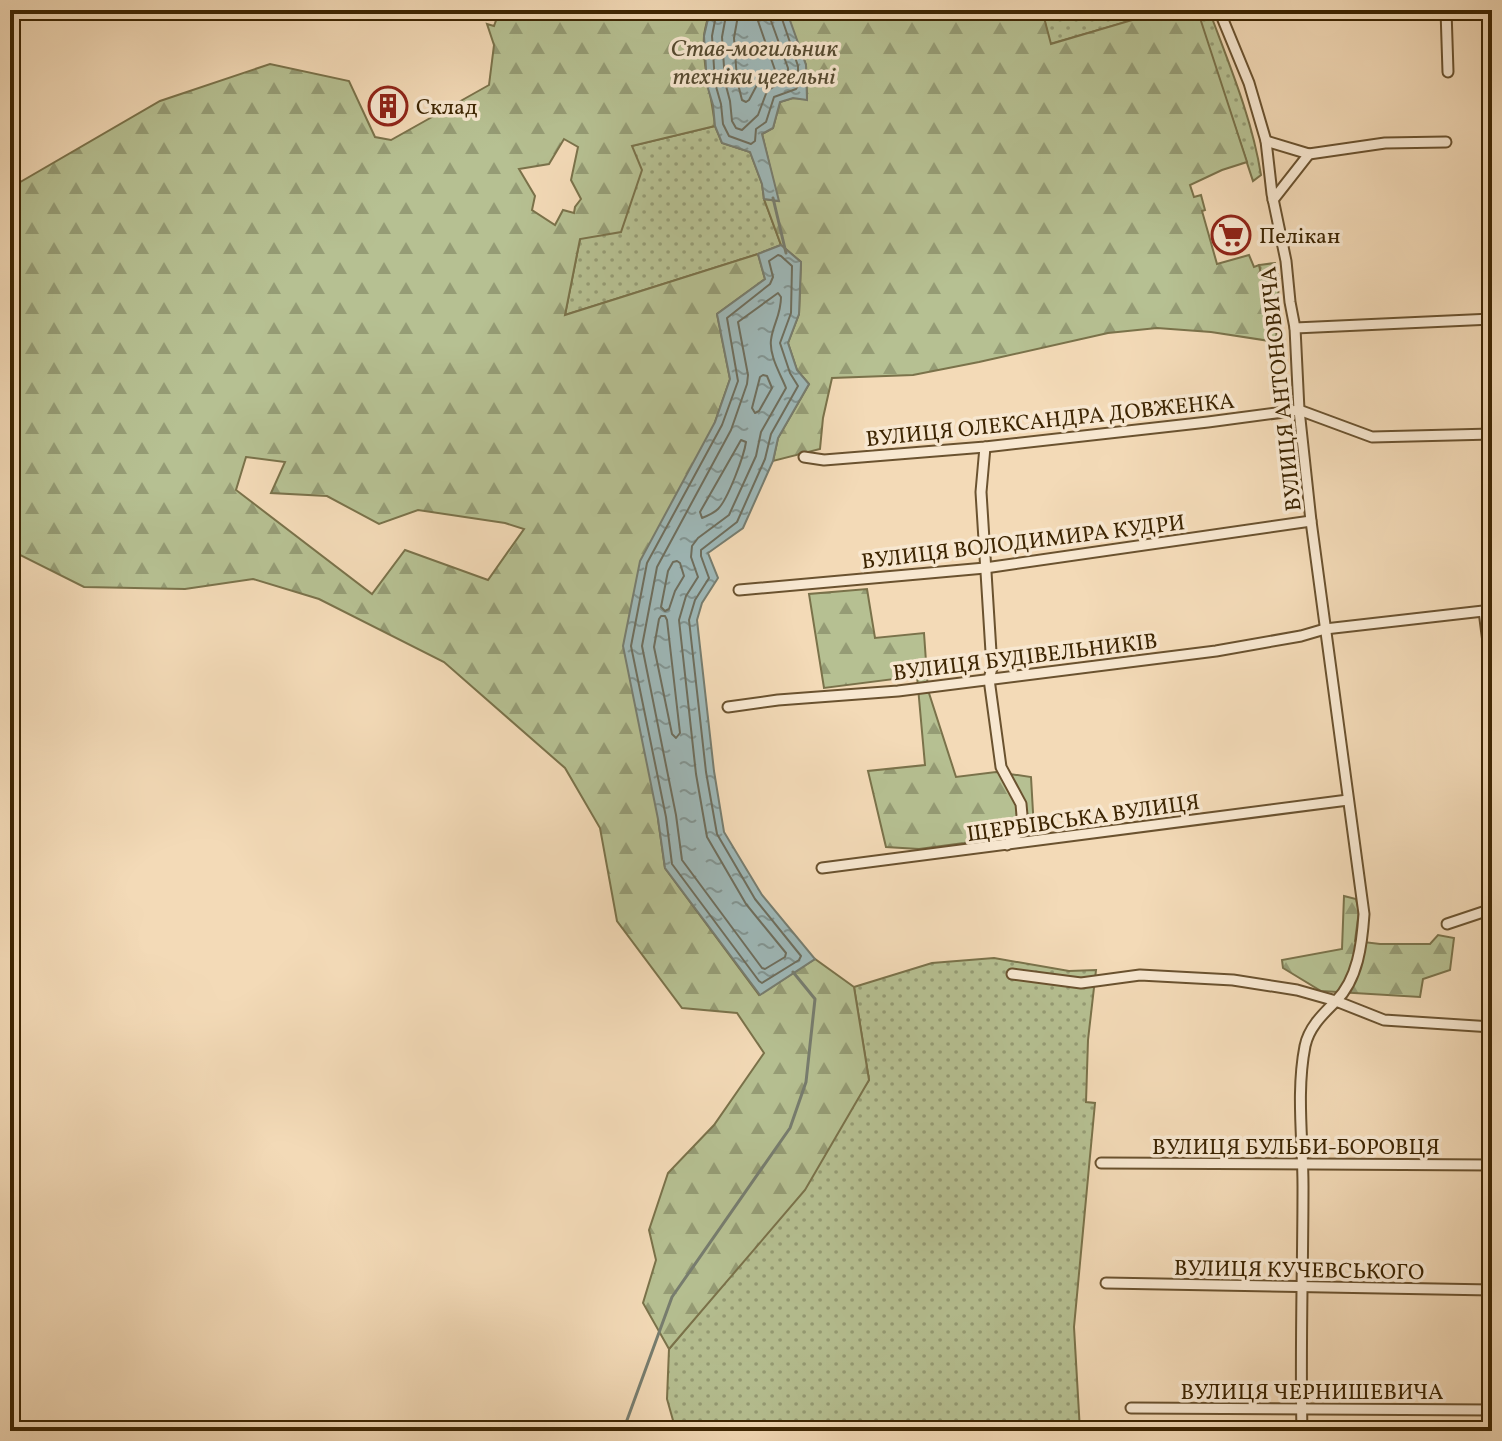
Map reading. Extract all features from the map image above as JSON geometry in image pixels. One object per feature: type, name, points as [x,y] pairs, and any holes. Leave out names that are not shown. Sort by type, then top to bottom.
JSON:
[{"type":"street","name":"ВУЛИЦЯ АНТОНОВИЧА","points":[[1219,10],[1249,83],[1266,141],[1273,200],[1286,261],[1295,328],[1299,410],[1311,521],[1364,914],[1362,941],[1347,989],[1319,1019],[1305,1046],[1300,1089],[1303,1163],[1302,1431]]},
{"type":"street","points":[[1446,10],[1448,72]]},
{"type":"street","points":[[1266,141],[1309,154],[1385,143],[1446,142]]},
{"type":"street","points":[[1273,200],[1309,154]]},
{"type":"street","points":[[1295,328],[1492,319]]},
{"type":"street","points":[[1299,410],[1372,437],[1492,434]]},
{"type":"street","name":"ВУЛИЦЯ ОЛЕКСАНДРА ДОВЖЕНКА","points":[[804,457],[824,460],[985,447],[1299,410]]},
{"type":"street","points":[[985,447],[981,492],[992,668],[989,679],[1001,767],[1021,804],[1023,827],[1007,845]]},
{"type":"street","name":"ВУЛИЦЯ ВОЛОДИМИРА КУДРИ","points":[[739,590],[985,568],[1311,521]]},
{"type":"street","points":[[1488,611],[1492,674]]},
{"type":"street","name":"ВУЛИЦЯ БУДІВЕЛЬНИКІВ","points":[[728,707],[898,691],[1216,651],[1325,629],[1488,611]]},
{"type":"street","name":"ЩЕРБІВСЬКА ВУЛИЦЯ","points":[[822,868],[1348,800]]},
{"type":"street","points":[[1447,924],[1492,909]]},
{"type":"street","points":[[1012,974],[1081,983],[1140,975],[1233,980],[1297,990],[1384,1020],[1492,1027]]},
{"type":"street","name":"ВУЛИЦЯ БУЛЬБИ-БОРОВЦЯ","points":[[1101,1163],[1492,1165]]},
{"type":"street","name":"ВУЛИЦЯ КУЧЕВСЬКОГО","points":[[1106,1283],[1492,1290]]},
{"type":"street","name":"ВУЛИЦЯ ЧЕРНИШЕВИЧА","points":[[1131,1408],[1492,1410]]},
{"type":"green space","points":[[505,10],[710,10],[704,47],[715,126],[632,146],[642,170],[621,232],[580,239],[565,315],[758,254],[765,279],[717,314],[730,379],[715,422],[658,819],[665,868],[759,995],[815,959],[854,987],[869,1080],[805,1190],[669,1349],[643,1303],[656,1260],[649,1230],[668,1173],[714,1125],[764,1053],[737,1013],[682,1008],[617,921],[600,828],[565,768],[444,662],[319,599],[253,579],[185,589],[84,587],[10,550],[10,188],[160,101],[270,64],[349,81],[375,137],[391,140],[489,85],[494,45],[487,24],[494,26],[498,15]],"holes":[[[564,139],[578,147],[571,180],[581,199],[574,213],[563,210],[555,225],[532,210],[535,196],[519,169],[549,164]],[[246,457],[285,462],[271,493],[327,496],[379,524],[418,510],[505,523],[524,529],[488,580],[405,550],[372,594],[236,490]]]},
{"type":"green space","points":[[785,10],[1042,10],[1051,44],[1139,18],[1139,10],[1205,10],[1200,18],[1247,162],[1190,185],[1194,197],[1201,195],[1205,210],[1202,211],[1217,264],[1249,255],[1254,267],[1259,265],[1262,279],[1279,278],[1276,342],[1157,328],[1108,333],[913,375],[832,378],[820,449],[773,461],[778,438],[809,384],[797,370],[788,343],[799,314],[801,262],[781,245],[764,199],[778,201],[762,134],[773,128],[780,102],[793,98],[807,99],[806,65]]},
{"type":"green space","points":[[1042,10],[1139,10],[1140,18],[1050,44]]},
{"type":"green space","points":[[1205,10],[1209,10],[1252,133],[1261,175],[1253,181],[1199,18]]},
{"type":"green space","points":[[715,126],[722,143],[750,152],[781,245],[565,315],[580,239],[631,146]]},
{"type":"green space","points":[[1275,263],[1279,278],[1262,280],[1259,265]]},
{"type":"green space","points":[[867,589],[875,638],[924,633],[928,690],[956,777],[996,772],[1031,777],[1034,830],[919,849],[886,847],[868,771],[925,765],[917,676],[824,688],[809,594]]},
{"type":"green space","points":[[1344,896],[1356,899],[1359,911],[1355,941],[1430,944],[1438,935],[1454,938],[1450,970],[1423,979],[1420,997],[1321,991],[1283,968],[1282,960],[1342,949]]},
{"type":"green space","points":[[994,958],[1069,971],[1096,970],[1088,1040],[1086,1102],[1095,1103],[1074,1327],[1080,1431],[676,1431],[667,1399],[669,1349],[736,1269],[869,1080],[854,987],[932,963]]},
{"type":"water","name":"Став-могильник техніки цегельні","points":[[710,10],[787,12],[806,65],[807,100],[793,98],[780,102],[773,128],[762,134],[779,201],[764,199],[750,152],[722,143],[715,126],[707,85],[704,36]]},
{"type":"water","points":[[781,245],[801,262],[799,314],[788,343],[797,370],[809,384],[778,438],[773,461],[743,528],[708,553],[718,578],[702,603],[697,620],[724,832],[762,895],[815,959],[760,995],[665,868],[623,646],[640,561],[715,422],[730,379],[717,314],[765,279],[758,254]]},
{"type":"waterway","points":[[773,198],[786,253]]},
{"type":"waterway","points":[[623,1431],[672,1297],[790,1128],[806,1082],[815,999],[793,972]]},
{"type":"place","name":"Склад","points":[[388,106]]},
{"type":"place","name":"Пелікан","points":[[1231,235]]}]
